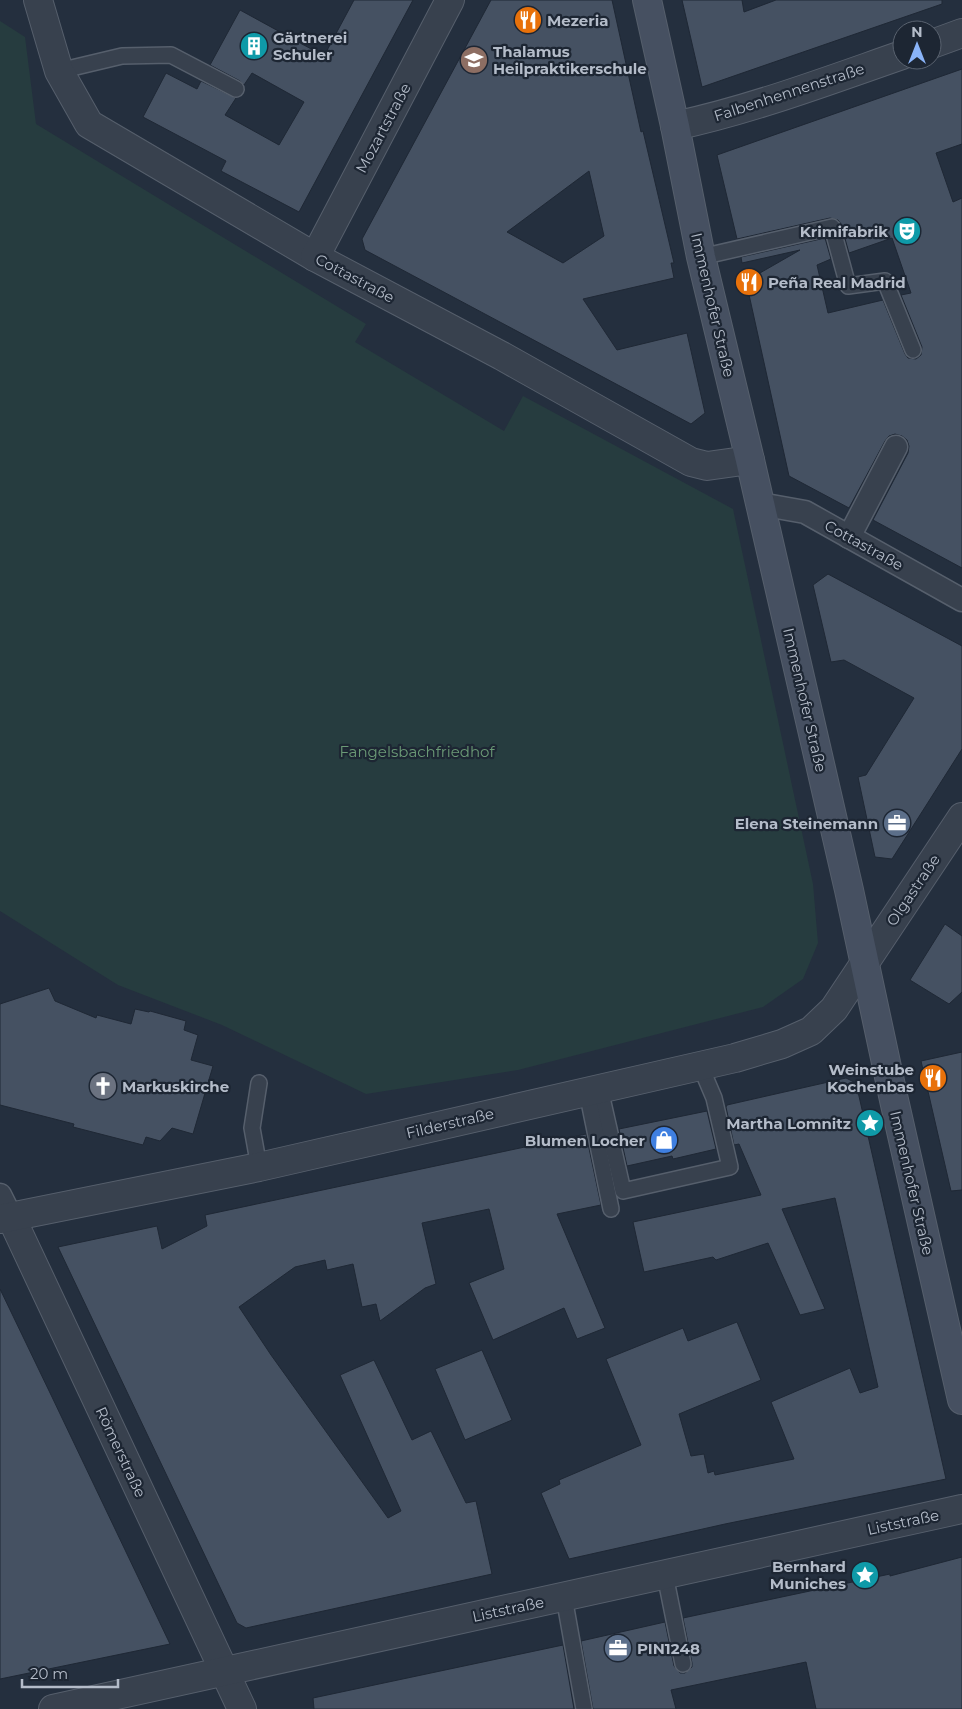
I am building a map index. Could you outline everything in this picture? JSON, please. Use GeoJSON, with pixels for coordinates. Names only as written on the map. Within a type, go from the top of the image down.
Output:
{"type":"FeatureCollection","features":[{"type":"Feature","properties":{"kind":"main road","name":"Immenhofer Straße"},"geometry":{"type":"LineString","coordinates":[[647,0],[701,257],[750,460],[865,962],[918,1209],[962,1400]]}},
{"type":"Feature","properties":{"kind":"street","name":"Cottastraße"},"geometry":{"type":"LineString","coordinates":[[38,0],[59,71],[89,124],[315,256],[502,356],[691,462],[706,466],[750,460]]}},
{"type":"Feature","properties":{"kind":"street","name":"Mozartstraße"},"geometry":{"type":"LineString","coordinates":[[315,256],[450,0]]}},
{"type":"Feature","properties":{"kind":"street"},"geometry":{"type":"LineString","coordinates":[[942,41],[962,34]]}},
{"type":"Feature","properties":{"kind":"street","name":"Falbenhennenstraße"},"geometry":{"type":"LineString","coordinates":[[675,126],[780,98],[892,59]]}},
{"type":"Feature","properties":{"kind":"street"},"geometry":{"type":"LineString","coordinates":[[849,537],[896,447]]}},
{"type":"Feature","properties":{"kind":"street","name":"Cottastraße"},"geometry":{"type":"LineString","coordinates":[[760,504],[805,512],[962,600]]}},
{"type":"Feature","properties":{"kind":"street","name":"Olgastraße"},"geometry":{"type":"LineString","coordinates":[[865,962],[962,817]]}},
{"type":"Feature","properties":{"kind":"street","name":"Filderstraße"},"geometry":{"type":"LineString","coordinates":[[4,1210],[259,1166],[735,1058],[782,1044],[811,1031],[834,1009],[865,962]]}},
{"type":"Feature","properties":{"kind":"street","name":"Römerstraße"},"geometry":{"type":"LineString","coordinates":[[4,1210],[242,1709]]}},
{"type":"Feature","properties":{"kind":"street","name":"Liststraße"},"geometry":{"type":"LineString","coordinates":[[53,1709],[962,1509]]}},
{"type":"Feature","properties":{"kind":"lane"},"geometry":{"type":"LineString","coordinates":[[59,71],[122,56],[171,55],[236,89]]}},
{"type":"Feature","properties":{"kind":"lane"},"geometry":{"type":"LineString","coordinates":[[701,257],[832,227],[848,286],[885,280],[913,350]]}},
{"type":"Feature","properties":{"kind":"lane"},"geometry":{"type":"LineString","coordinates":[[593,1090],[623,1190],[730,1167],[714,1098],[700,1065]]}},
{"type":"Feature","properties":{"kind":"lane"},"geometry":{"type":"LineString","coordinates":[[259,1083],[252,1128],[259,1166]]}},
{"type":"Feature","properties":{"kind":"lane"},"geometry":{"type":"LineString","coordinates":[[593,1090],[611,1209]]}},
{"type":"Feature","properties":{"kind":"lane"},"geometry":{"type":"LineString","coordinates":[[664,1575],[683,1664]]}},
{"type":"Feature","properties":{"kind":"lane"},"geometry":{"type":"LineString","coordinates":[[564,1597],[584,1709]]}},
{"type":"Feature","properties":{"kind":"green space","name":"Fangelsbachfriedhof"},"geometry":{"type":"Polygon","coordinates":[[[0,21],[25,37],[36,124],[366,324],[355,342],[504,431],[523,396],[733,509],[813,884],[818,943],[803,979],[763,1007],[518,1070],[366,1094],[222,1025],[118,985],[0,911],[0,21]]]}},
{"type":"Feature","properties":{"kind":"building"},"geometry":{"type":"Polygon","coordinates":[[[354,0],[413,0],[299,212],[221,171],[226,161],[143,117],[166,73],[197,89],[201,81],[236,98],[225,115],[279,145],[304,102],[252,73],[244,85],[210,65],[240,10],[324,56],[354,0]]]}},
{"type":"Feature","properties":{"kind":"building"},"geometry":{"type":"Polygon","coordinates":[[[491,0],[612,0],[641,132],[643,131],[674,263],[671,263],[674,278],[583,299],[617,350],[687,333],[705,413],[691,424],[365,250],[362,239],[491,0]],[[589,171],[507,232],[563,263],[604,236],[589,171]]]}},
{"type":"Feature","properties":{"kind":"building"},"geometry":{"type":"Polygon","coordinates":[[[682,0],[742,0],[744,12],[776,0],[942,0],[942,4],[702,87],[682,0]]]}},
{"type":"Feature","properties":{"kind":"building"},"geometry":{"type":"Polygon","coordinates":[[[962,69],[962,144],[936,153],[953,202],[962,198],[962,568],[873,520],[908,453],[909,446],[907,440],[902,436],[895,434],[889,436],[885,441],[849,508],[789,476],[746,281],[800,250],[742,263],[741,257],[825,238],[831,259],[817,265],[828,313],[883,300],[905,354],[908,358],[916,359],[921,355],[922,347],[901,295],[911,293],[892,238],[849,253],[841,224],[838,220],[830,218],[737,239],[717,155],[962,69]]]}},
{"type":"Feature","properties":{"kind":"building"},"geometry":{"type":"Polygon","coordinates":[[[828,574],[962,646],[962,749],[892,859],[875,857],[858,777],[866,775],[914,698],[844,660],[831,662],[813,585],[828,574]]]}},
{"type":"Feature","properties":{"kind":"building"},"geometry":{"type":"Polygon","coordinates":[[[945,924],[962,936],[962,992],[949,1004],[910,980],[945,924]]]}},
{"type":"Feature","properties":{"kind":"building","name":"Markuskirche"},"geometry":{"type":"Polygon","coordinates":[[[49,988],[55,1001],[96,1018],[97,1015],[131,1024],[135,1009],[186,1021],[184,1030],[198,1035],[191,1060],[213,1066],[193,1134],[172,1128],[160,1141],[146,1137],[143,1145],[73,1127],[74,1124],[0,1105],[0,1004],[49,988]]]}},
{"type":"Feature","properties":{"kind":"building"},"geometry":{"type":"Polygon","coordinates":[[[962,1052],[962,1190],[951,1191],[921,1061],[962,1052]]]}},
{"type":"Feature","properties":{"kind":"building"},"geometry":{"type":"Polygon","coordinates":[[[846,1078],[856,1083],[946,1479],[725,1524],[569,1559],[541,1493],[560,1484],[559,1480],[641,1445],[606,1359],[683,1328],[688,1341],[737,1322],[761,1380],[679,1414],[691,1456],[704,1454],[708,1473],[714,1471],[715,1475],[794,1459],[771,1402],[850,1368],[860,1393],[878,1387],[835,1198],[782,1209],[825,1309],[800,1315],[768,1243],[716,1260],[713,1257],[644,1272],[633,1222],[761,1195],[739,1144],[734,1145],[727,1105],[846,1078]]]}},
{"type":"Feature","properties":{"kind":"building","name":"Blumen Locher"},"geometry":{"type":"Polygon","coordinates":[[[707,1111],[716,1149],[673,1159],[672,1156],[627,1166],[619,1129],[707,1111]]]}},
{"type":"Feature","properties":{"kind":"building"},"geometry":{"type":"Polygon","coordinates":[[[586,1134],[601,1205],[557,1214],[605,1328],[577,1339],[564,1308],[493,1340],[469,1283],[504,1269],[489,1209],[422,1223],[436,1284],[425,1288],[380,1321],[376,1304],[362,1307],[353,1264],[327,1270],[325,1260],[295,1267],[239,1307],[271,1355],[388,1518],[401,1511],[340,1375],[374,1360],[412,1440],[431,1431],[466,1503],[476,1501],[492,1574],[246,1628],[237,1623],[58,1247],[157,1226],[162,1249],[207,1226],[205,1215],[586,1134]]]}},
{"type":"Feature","properties":{"kind":"building"},"geometry":{"type":"Polygon","coordinates":[[[0,1289],[52,1397],[170,1644],[0,1679],[0,1289]]]}},
{"type":"Feature","properties":{"kind":"building"},"geometry":{"type":"Polygon","coordinates":[[[482,1350],[512,1420],[465,1440],[435,1369],[482,1350]]]}},
{"type":"Feature","properties":{"kind":"building"},"geometry":{"type":"Polygon","coordinates":[[[962,1557],[962,1709],[816,1709],[806,1662],[671,1690],[676,1709],[593,1709],[581,1641],[665,1622],[674,1666],[680,1673],[685,1673],[692,1667],[692,1663],[683,1618],[890,1574],[890,1576],[962,1557]]]}},
{"type":"Feature","properties":{"kind":"building"},"geometry":{"type":"Polygon","coordinates":[[[563,1645],[574,1709],[314,1709],[313,1698],[563,1645]]]}},
{"type":"Feature","properties":{"kind":"place","name":"Mezeria"},"geometry":{"type":"Point","coordinates":[528,20]}},
{"type":"Feature","properties":{"kind":"place","name":"Gärtnerei Schuler"},"geometry":{"type":"Point","coordinates":[254,46]}},
{"type":"Feature","properties":{"kind":"place","name":"Thalamus Heilpraktikerschule"},"geometry":{"type":"Point","coordinates":[474,60]}},
{"type":"Feature","properties":{"kind":"place","name":"Krimifabrik"},"geometry":{"type":"Point","coordinates":[907,231]}},
{"type":"Feature","properties":{"kind":"place","name":"Peña Real Madrid"},"geometry":{"type":"Point","coordinates":[749,282]}},
{"type":"Feature","properties":{"kind":"place","name":"Elena Steinemann"},"geometry":{"type":"Point","coordinates":[897,823]}},
{"type":"Feature","properties":{"kind":"place","name":"Weinstube Kochenbas"},"geometry":{"type":"Point","coordinates":[933,1078]}},
{"type":"Feature","properties":{"kind":"place","name":"Markuskirche"},"geometry":{"type":"Point","coordinates":[103,1086]}},
{"type":"Feature","properties":{"kind":"place","name":"Martha Lomnitz"},"geometry":{"type":"Point","coordinates":[870,1123]}},
{"type":"Feature","properties":{"kind":"place","name":"Blumen Locher"},"geometry":{"type":"Point","coordinates":[664,1140]}},
{"type":"Feature","properties":{"kind":"place","name":"Bernhard Muniches"},"geometry":{"type":"Point","coordinates":[865,1575]}},
{"type":"Feature","properties":{"kind":"place","name":"PIN1248"},"geometry":{"type":"Point","coordinates":[618,1648]}}]}
